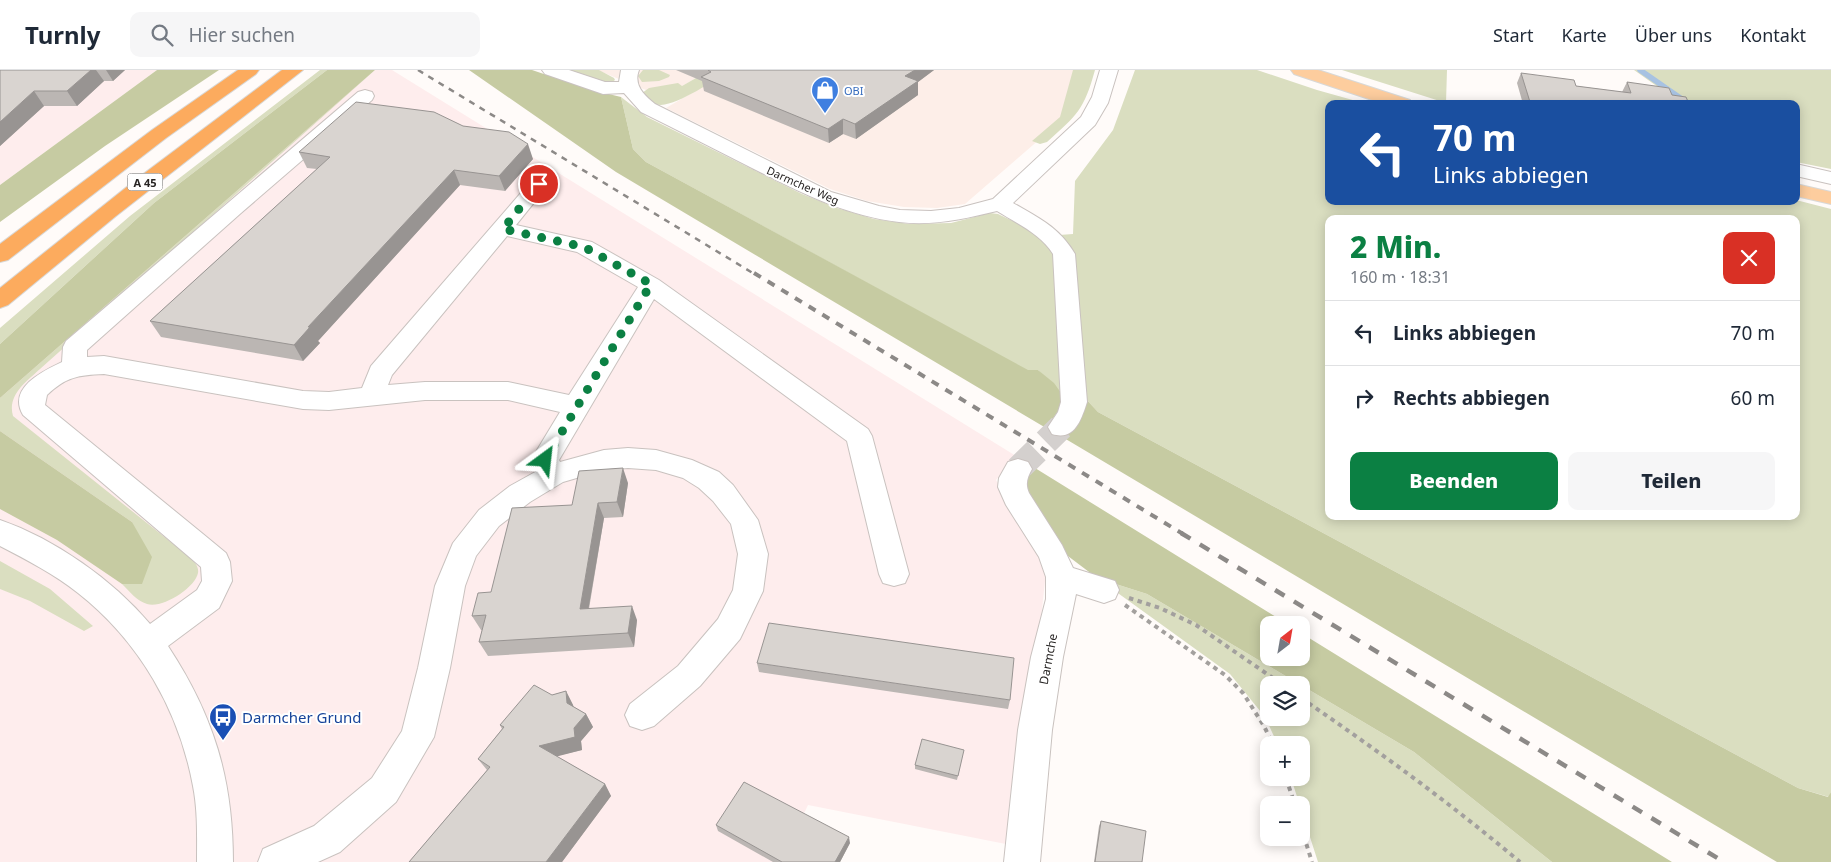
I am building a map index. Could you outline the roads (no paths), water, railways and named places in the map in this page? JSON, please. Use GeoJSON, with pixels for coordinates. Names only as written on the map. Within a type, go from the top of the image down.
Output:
{"type":"FeatureCollection","features":[{"type":"Feature","properties":{"kind":"highway","name":"A 45"},"geometry":{"type":"LineString","coordinates":[[0,300],[74,238],[194,143],[294,70]]}},
{"type":"Feature","properties":{"kind":"highway","name":"A 45"},"geometry":{"type":"LineString","coordinates":[[0,255],[159,134],[247,72]]}},
{"type":"Feature","properties":{"kind":"main road"},"geometry":{"type":"LineString","coordinates":[[1300,70],[1391,100]]}},
{"type":"Feature","properties":{"kind":"main road"},"geometry":{"type":"LineString","coordinates":[[1800,191],[1831,198]]}},
{"type":"Feature","properties":{"kind":"street"},"geometry":{"type":"LineString","coordinates":[[551,70],[603,88],[630,78]]}},
{"type":"Feature","properties":{"kind":"street","name":"Darmcher Weg"},"geometry":{"type":"LineString","coordinates":[[630,78],[638,99],[648,108],[666,119],[802,186],[850,206],[900,216],[931,217],[959,214],[1000,204],[1088,121],[1097,108],[1105,88],[1109,70]]}},
{"type":"Feature","properties":{"kind":"street"},"geometry":{"type":"LineString","coordinates":[[74,366],[75,347],[233,208],[365,96]]}},
{"type":"Feature","properties":{"kind":"street"},"geometry":{"type":"LineString","coordinates":[[1800,171],[1831,178]]}},
{"type":"Feature","properties":{"kind":"street"},"geometry":{"type":"LineString","coordinates":[[372,396],[380,372],[503,229],[539,184]]}},
{"type":"Feature","properties":{"kind":"street"},"geometry":{"type":"LineString","coordinates":[[1000,204],[1040,228],[1057,242],[1064,254],[1074,402],[1070,415],[1061,427]]}},
{"type":"Feature","properties":{"kind":"street"},"geometry":{"type":"LineString","coordinates":[[503,229],[584,247],[651,284],[859,436],[894,574]]}},
{"type":"Feature","properties":{"kind":"street"},"geometry":{"type":"LineString","coordinates":[[553,475],[545,460],[651,284]]}},
{"type":"Feature","properties":{"kind":"street"},"geometry":{"type":"LineString","coordinates":[[148,643],[208,599],[217,581],[215,562],[176,526],[118,481],[32,408],[34,392],[48,379],[74,366],[104,365],[303,400],[329,401],[425,391],[508,391],[576,406]]}},
{"type":"Feature","properties":{"kind":"street"},"geometry":{"type":"LineString","coordinates":[[276,862],[327,839],[384,790],[417,737],[434,668],[450,586],[463,551],[489,518],[520,494],[553,475],[578,466],[628,458],[674,464],[709,480],[723,493],[744,520],[752,554],[748,592],[729,629],[689,676],[642,715]]}},
{"type":"Feature","properties":{"kind":"street","name":"Darmche"},"geometry":{"type":"LineString","coordinates":[[1018,469],[1013,478],[1012,487],[1016,497],[1052,552],[1061,577],[1061,599],[1047,657],[1034,730],[1022,862]]}},
{"type":"Feature","properties":{"kind":"street"},"geometry":{"type":"LineString","coordinates":[[0,532],[69,570],[101,594],[148,643],[174,686],[196,728],[201,743],[214,801],[215,862]]}},
{"type":"Feature","properties":{"kind":"street"},"geometry":{"type":"LineString","coordinates":[[1061,577],[1104,590]]}},
{"type":"Feature","properties":{"kind":"waterway"},"geometry":{"type":"LineString","coordinates":[[1640,70],[1683,100]]}},
{"type":"Feature","properties":{"kind":"tunnel"},"geometry":{"type":"LineString","coordinates":[[1018,469],[1061,427]]}},
{"type":"Feature","properties":{"kind":"railway"},"geometry":{"type":"LineString","coordinates":[[418,70],[756,275]]}},
{"type":"Feature","properties":{"kind":"railway"},"geometry":{"type":"LineString","coordinates":[[754,273],[1183,534]]}},
{"type":"Feature","properties":{"kind":"railway"},"geometry":{"type":"LineString","coordinates":[[1181,533],[1724,862]]}},
{"type":"Feature","properties":{"kind":"place","name":"OBI"},"geometry":{"type":"Point","coordinates":[825,114]}},
{"type":"Feature","properties":{"kind":"place","name":"Darmcher Grund"},"geometry":{"type":"Point","coordinates":[223,741]}}]}
